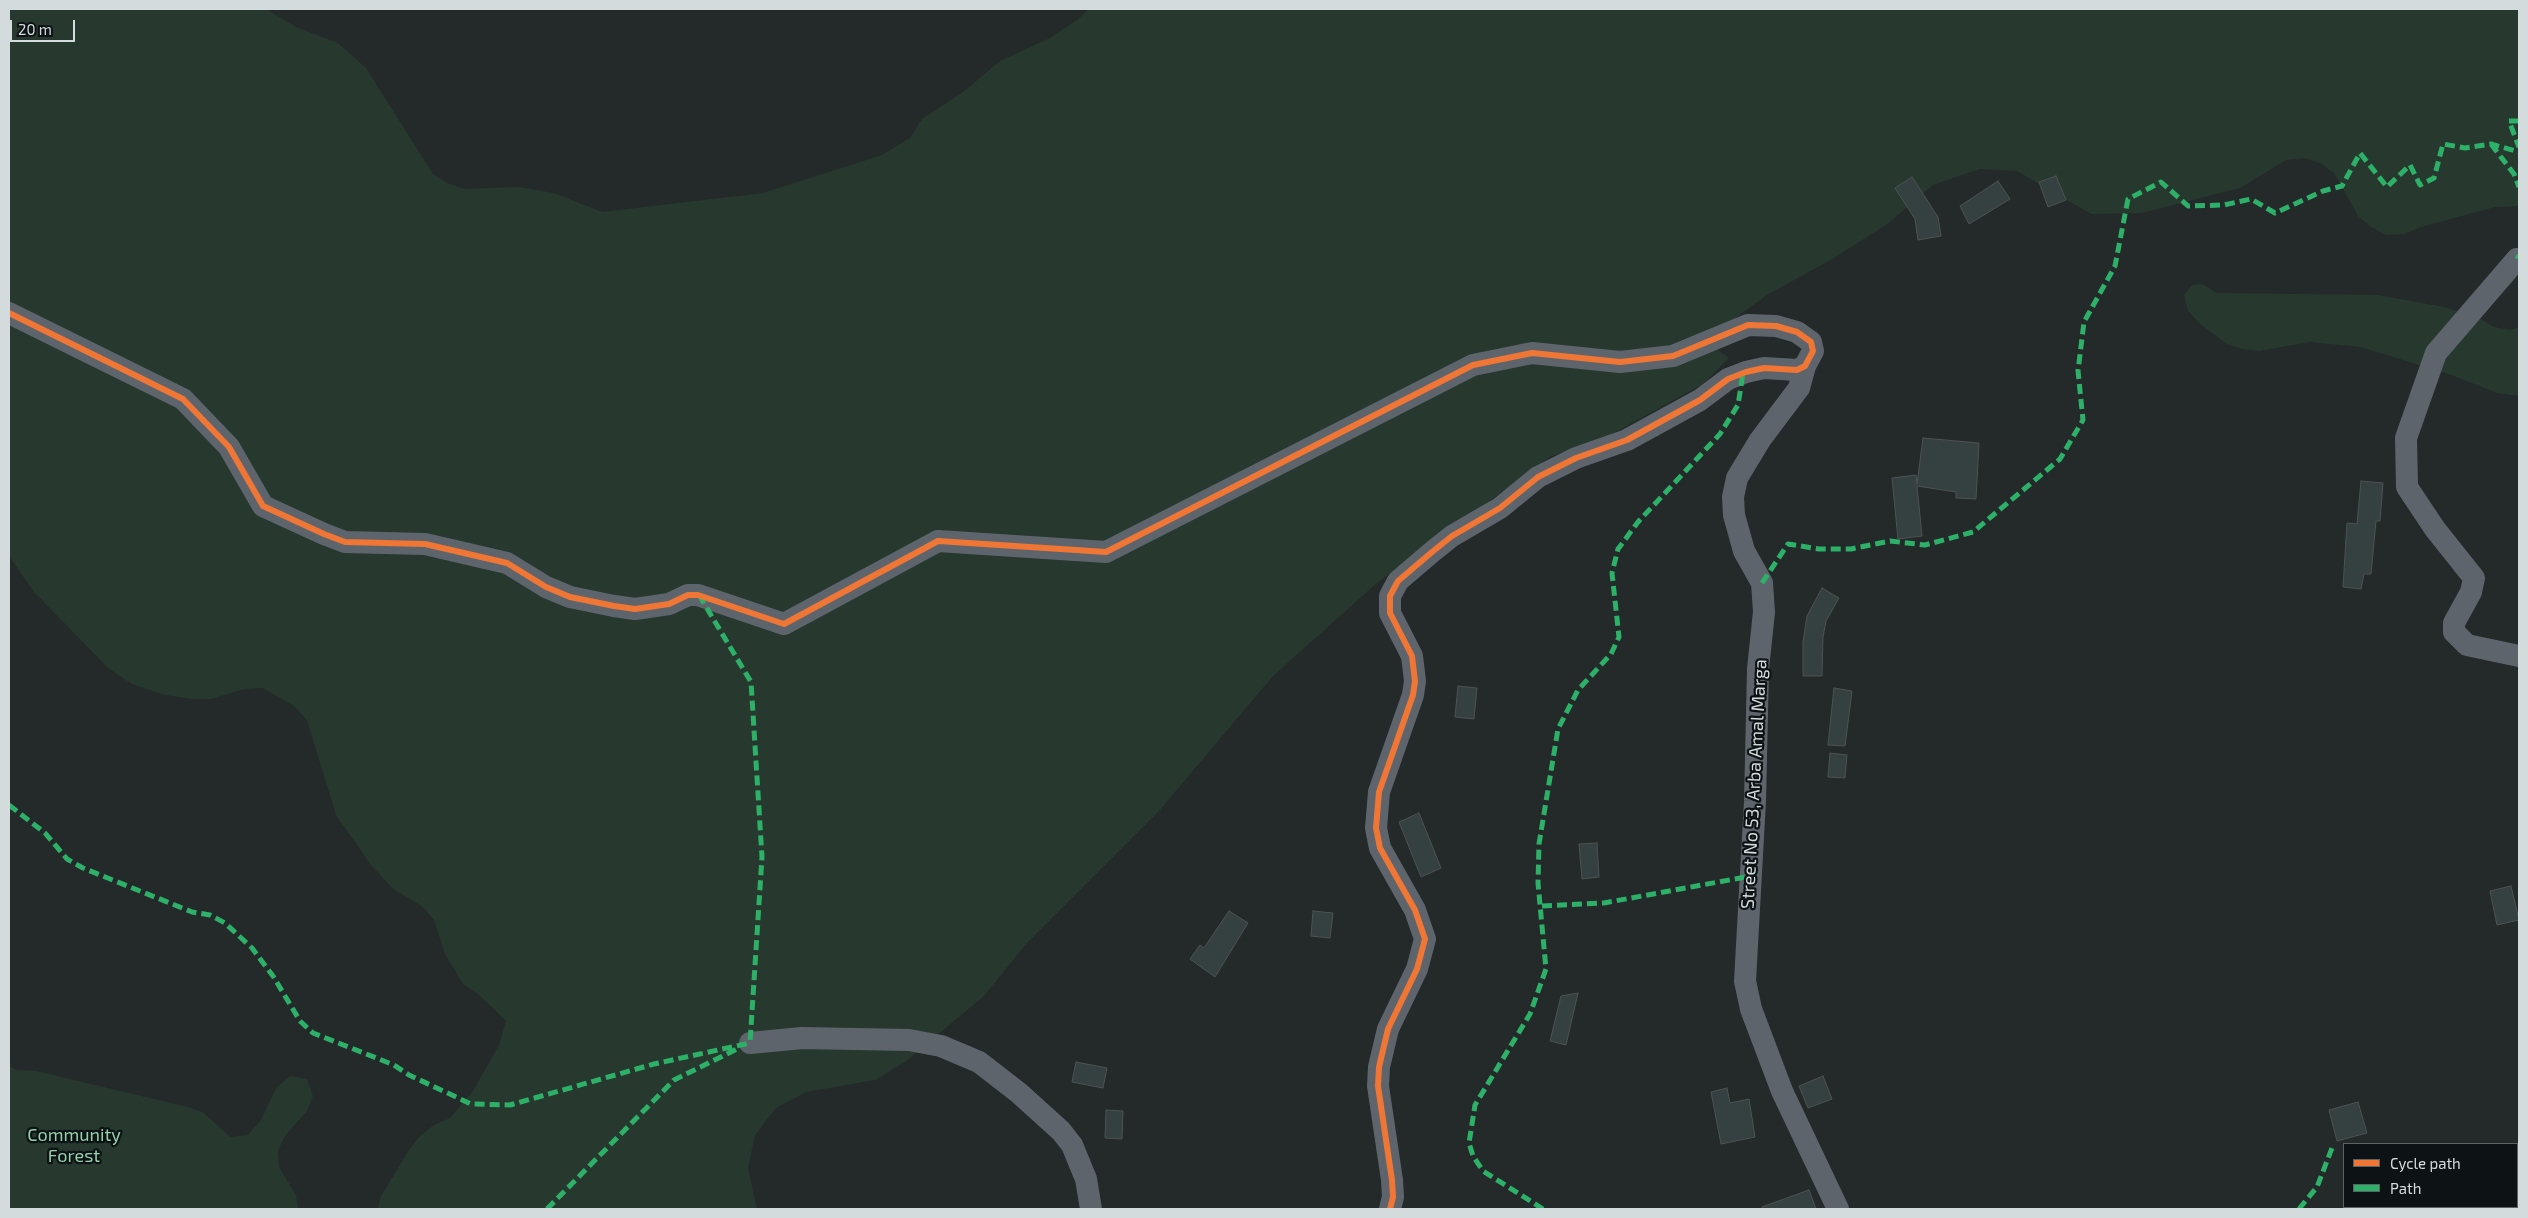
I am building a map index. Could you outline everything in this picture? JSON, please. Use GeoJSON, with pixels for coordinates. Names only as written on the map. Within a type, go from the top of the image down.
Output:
{"type":"FeatureCollection","features":[{"type":"Feature","properties":{"kind":"street"},"geometry":{"type":"LineString","coordinates":[[2517,259],[2436,353],[2406,438],[2407,486],[2435,529],[2474,578],[2471,592],[2454,623],[2454,632],[2467,644],[2519,656]]}},
{"type":"Feature","properties":{"kind":"street","name":"Street No 53, Arba Amal Marga"},"geometry":{"type":"LineString","coordinates":[[9,313],[183,399],[229,447],[263,506],[324,534],[345,542],[425,544],[507,563],[546,587],[570,597],[614,606],[635,609],[669,604],[688,595],[698,595],[784,624],[938,541],[1106,552],[1473,365],[1532,353],[1620,362],[1673,356],[1748,325],[1760,325],[1797,332],[1811,342],[1812,351],[1805,366],[1799,388],[1760,440],[1737,478],[1733,496],[1734,515],[1744,551],[1762,583],[1764,612],[1758,669],[1755,801],[1745,981],[1751,1009],[1782,1091],[1838,1209]]}},
{"type":"Feature","properties":{"kind":"street"},"geometry":{"type":"LineString","coordinates":[[1390,1209],[1393,1198],[1392,1180],[1378,1086],[1379,1067],[1388,1029],[1417,970],[1425,939],[1415,910],[1380,848],[1376,828],[1378,792],[1413,695],[1415,681],[1412,656],[1390,613],[1390,596],[1398,581],[1452,536],[1500,508],[1545,473],[1576,458],[1627,440],[1743,373],[1764,368],[1797,370],[1805,366]]}},
{"type":"Feature","properties":{"kind":"street"},"geometry":{"type":"LineString","coordinates":[[750,1043],[802,1038],[909,1040],[942,1046],[979,1062],[1019,1093],[1061,1131],[1072,1145],[1086,1179],[1091,1209]]}},
{"type":"Feature","properties":{"kind":"green space"},"geometry":{"type":"Polygon","coordinates":[[[9,9],[266,9],[296,27],[338,43],[366,68],[433,174],[447,183],[464,189],[518,187],[554,193],[602,212],[763,193],[882,155],[910,138],[922,119],[963,92],[1000,61],[1048,39],[1077,20],[1089,9],[2519,9],[2519,206],[2495,207],[2421,227],[2405,234],[2386,235],[2371,227],[2358,216],[2334,173],[2320,163],[2304,158],[2286,160],[2240,188],[2142,213],[2091,214],[2017,171],[1980,169],[1933,185],[1886,225],[1834,258],[1767,295],[1705,340],[1729,358],[1703,384],[1590,446],[1551,456],[1378,582],[1273,676],[1159,811],[1026,944],[984,996],[905,1062],[875,1080],[806,1092],[776,1108],[755,1135],[748,1168],[757,1209],[378,1209],[381,1196],[409,1150],[420,1136],[434,1125],[450,1118],[473,1091],[499,1045],[506,1021],[478,994],[463,984],[445,954],[434,920],[423,907],[392,888],[371,865],[336,815],[307,720],[294,706],[263,688],[244,689],[212,699],[193,699],[165,695],[132,684],[108,668],[34,592],[9,556],[9,9]]]}},
{"type":"Feature","properties":{"kind":"green space"},"geometry":{"type":"Polygon","coordinates":[[[2202,284],[2217,293],[2378,295],[2444,307],[2479,318],[2494,327],[2510,330],[2519,327],[2519,396],[2497,393],[2449,374],[2360,347],[2310,342],[2259,351],[2227,344],[2200,324],[2188,311],[2184,295],[2192,285],[2202,284]]]}},
{"type":"Feature","properties":{"kind":"green space","name":"Community Forest"},"geometry":{"type":"Polygon","coordinates":[[[9,1066],[17,1070],[36,1071],[188,1107],[204,1113],[230,1137],[248,1135],[261,1120],[276,1088],[290,1076],[307,1079],[313,1096],[307,1111],[285,1136],[278,1151],[279,1167],[296,1195],[298,1209],[9,1209],[9,1066]]]}},
{"type":"Feature","properties":{"kind":"building"},"geometry":{"type":"Polygon","coordinates":[[[2056,176],[2066,200],[2048,207],[2039,182],[2056,176]]]}},
{"type":"Feature","properties":{"kind":"building"},"geometry":{"type":"Polygon","coordinates":[[[1912,177],[1938,217],[1941,236],[1918,240],[1915,219],[1895,188],[1912,177]]]}},
{"type":"Feature","properties":{"kind":"building"},"geometry":{"type":"Polygon","coordinates":[[[1998,181],[2010,199],[1969,224],[1960,206],[1998,181]]]}},
{"type":"Feature","properties":{"kind":"building"},"geometry":{"type":"Polygon","coordinates":[[[1923,438],[1979,443],[1976,499],[1956,498],[1956,492],[1917,486],[1922,536],[1898,539],[1892,478],[1916,475],[1917,484],[1923,438]]]}},
{"type":"Feature","properties":{"kind":"building"},"geometry":{"type":"Polygon","coordinates":[[[2361,481],[2383,483],[2380,521],[2376,521],[2371,574],[2364,574],[2361,589],[2343,587],[2347,523],[2357,524],[2361,481]]]}},
{"type":"Feature","properties":{"kind":"building"},"geometry":{"type":"Polygon","coordinates":[[[1822,588],[1839,598],[1826,621],[1823,637],[1822,676],[1803,676],[1803,642],[1807,616],[1822,588]]]}},
{"type":"Feature","properties":{"kind":"building"},"geometry":{"type":"Polygon","coordinates":[[[1458,686],[1477,688],[1474,719],[1455,717],[1458,686]]]}},
{"type":"Feature","properties":{"kind":"building"},"geometry":{"type":"Polygon","coordinates":[[[1834,688],[1852,691],[1845,746],[1828,745],[1834,688]]]}},
{"type":"Feature","properties":{"kind":"building"},"geometry":{"type":"Polygon","coordinates":[[[1830,753],[1847,755],[1845,778],[1828,777],[1830,753]]]}},
{"type":"Feature","properties":{"kind":"building"},"geometry":{"type":"Polygon","coordinates":[[[1419,813],[1441,868],[1421,877],[1399,822],[1419,813]]]}},
{"type":"Feature","properties":{"kind":"building"},"geometry":{"type":"Polygon","coordinates":[[[1597,843],[1599,877],[1582,879],[1579,844],[1597,843]]]}},
{"type":"Feature","properties":{"kind":"building"},"geometry":{"type":"Polygon","coordinates":[[[2511,886],[2519,920],[2497,925],[2490,891],[2511,886]]]}},
{"type":"Feature","properties":{"kind":"building"},"geometry":{"type":"Polygon","coordinates":[[[1229,911],[1248,923],[1215,977],[1190,959],[1200,945],[1204,948],[1229,911]]]}},
{"type":"Feature","properties":{"kind":"building"},"geometry":{"type":"Polygon","coordinates":[[[1313,911],[1333,913],[1330,938],[1311,936],[1313,911]]]}},
{"type":"Feature","properties":{"kind":"building"},"geometry":{"type":"Polygon","coordinates":[[[1578,993],[1566,1045],[1550,1041],[1561,996],[1578,993]]]}},
{"type":"Feature","properties":{"kind":"building"},"geometry":{"type":"Polygon","coordinates":[[[1076,1062],[1107,1068],[1103,1088],[1072,1082],[1076,1062]]]}},
{"type":"Feature","properties":{"kind":"building"},"geometry":{"type":"Polygon","coordinates":[[[1823,1076],[1832,1099],[1808,1108],[1799,1086],[1823,1076]]]}},
{"type":"Feature","properties":{"kind":"building"},"geometry":{"type":"Polygon","coordinates":[[[1727,1088],[1730,1103],[1749,1099],[1755,1137],[1721,1144],[1711,1092],[1727,1088]]]}},
{"type":"Feature","properties":{"kind":"building"},"geometry":{"type":"Polygon","coordinates":[[[2358,1102],[2367,1133],[2337,1141],[2329,1110],[2358,1102]]]}},
{"type":"Feature","properties":{"kind":"building"},"geometry":{"type":"Polygon","coordinates":[[[1106,1110],[1123,1111],[1122,1139],[1105,1138],[1106,1110]]]}},
{"type":"Feature","properties":{"kind":"building"},"geometry":{"type":"Polygon","coordinates":[[[1809,1190],[1816,1209],[1762,1209],[1762,1207],[1809,1190]]]}},
{"type":"Feature","properties":{"kind":"marked path"},"geometry":{"type":"LineString","coordinates":[[2519,121],[2509,121],[2519,147]]}},
{"type":"Feature","properties":{"kind":"marked path"},"geometry":{"type":"LineString","coordinates":[[1762,583],[1788,544],[1819,549],[1851,549],[1890,541],[1925,545],[1973,532],[2060,459],[2083,420],[2078,371],[2084,322],[2115,266],[2128,199],[2161,182],[2188,206],[2224,205],[2251,199],[2275,213],[2323,191],[2342,186],[2360,153],[2387,187],[2410,165],[2420,185],[2434,178],[2443,144],[2465,148],[2491,144],[2519,152]]}},
{"type":"Feature","properties":{"kind":"marked path"},"geometry":{"type":"LineString","coordinates":[[2491,144],[2514,174],[2519,187]]}},
{"type":"Feature","properties":{"kind":"marked path"},"geometry":{"type":"LineString","coordinates":[[2517,259],[2519,255]]}},
{"type":"Feature","properties":{"kind":"marked path"},"geometry":{"type":"LineString","coordinates":[[1543,1209],[1483,1171],[1473,1156],[1469,1143],[1475,1105],[1530,1014],[1546,969],[1538,883],[1539,844],[1558,729],[1578,690],[1611,654],[1619,637],[1612,573],[1618,549],[1638,522],[1720,434],[1738,405],[1743,373]]}},
{"type":"Feature","properties":{"kind":"marked path"},"geometry":{"type":"LineString","coordinates":[[699,595],[751,682],[762,857],[750,1043]]}},
{"type":"Feature","properties":{"kind":"marked path"},"geometry":{"type":"LineString","coordinates":[[9,805],[45,833],[67,859],[83,868],[192,912],[210,915],[225,923],[252,948],[273,976],[300,1021],[313,1033],[394,1065],[409,1075],[471,1104],[510,1105],[654,1064],[750,1043]]}},
{"type":"Feature","properties":{"kind":"marked path"},"geometry":{"type":"LineString","coordinates":[[1542,906],[1604,903],[1751,876]]}},
{"type":"Feature","properties":{"kind":"marked path"},"geometry":{"type":"LineString","coordinates":[[547,1209],[674,1080],[737,1049]]}},
{"type":"Feature","properties":{"kind":"marked path"},"geometry":{"type":"LineString","coordinates":[[2299,1209],[2317,1187],[2332,1148]]}},
{"type":"Feature","properties":{"kind":"cycle path"},"geometry":{"type":"LineString","coordinates":[[9,313],[183,399],[229,447],[263,506],[324,534],[345,542],[425,544],[507,563],[546,587],[570,597],[614,606],[635,609],[669,604],[688,595],[698,595],[784,624],[938,541],[1106,552],[1473,365],[1532,353],[1620,362],[1673,356],[1748,325],[1776,326],[1797,332],[1811,342],[1813,351],[1805,366],[1797,370],[1764,368],[1728,379],[1700,400],[1627,440],[1576,458],[1538,477],[1500,508],[1452,536],[1432,552],[1398,581],[1390,596],[1390,613],[1412,656],[1415,681],[1413,695],[1379,792],[1376,828],[1380,848],[1415,910],[1425,939],[1417,969],[1388,1029],[1379,1067],[1378,1086],[1392,1180],[1393,1197],[1390,1209]]}}]}
